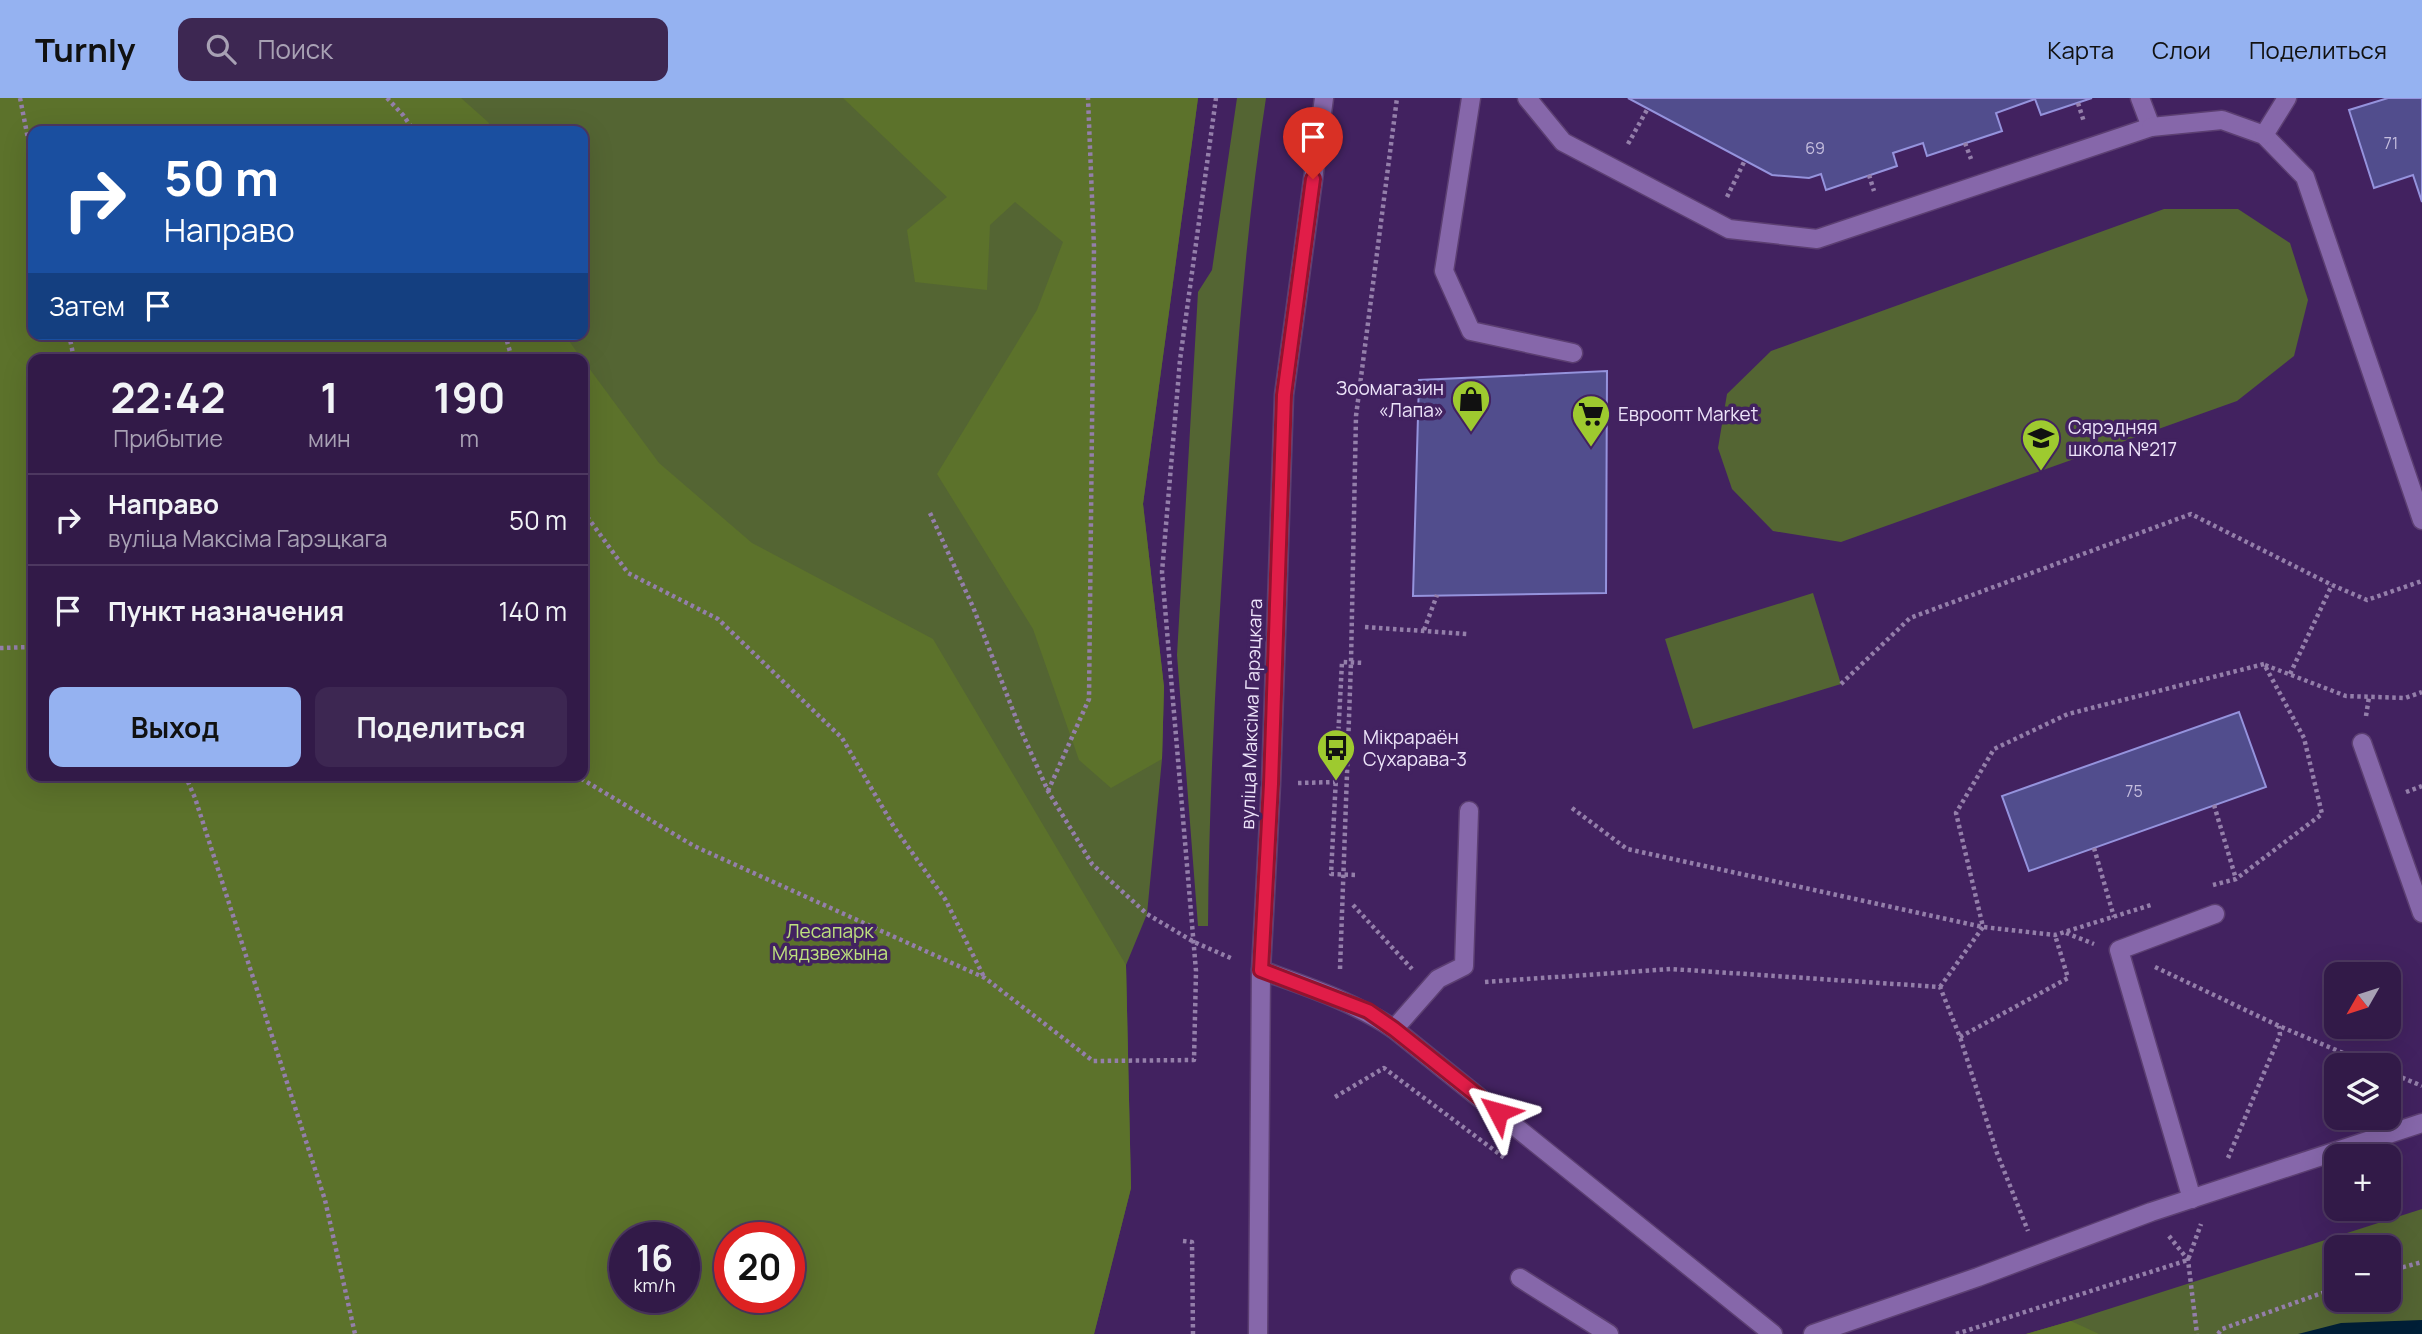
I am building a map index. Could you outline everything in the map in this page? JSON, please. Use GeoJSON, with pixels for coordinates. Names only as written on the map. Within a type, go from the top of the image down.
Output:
{"type":"FeatureCollection","features":[{"type":"Feature","properties":{"kind":"main road","name":"вуліца Максіма Гарэцкага"},"geometry":{"type":"LineString","coordinates":[[1258,1334],[1261,970],[1271,784],[1284,395],[1324,98]]}},
{"type":"Feature","properties":{"kind":"main road"},"geometry":{"type":"LineString","coordinates":[[1471,98],[1444,271],[1471,331],[1573,353]]}},
{"type":"Feature","properties":{"kind":"main road"},"geometry":{"type":"LineString","coordinates":[[1527,98],[1563,142],[1729,229],[1817,239],[2151,127],[2222,120],[2264,135],[2305,177],[2422,520]]}},
{"type":"Feature","properties":{"kind":"main road"},"geometry":{"type":"LineString","coordinates":[[2140,98],[2151,127]]}},
{"type":"Feature","properties":{"kind":"main road"},"geometry":{"type":"LineString","coordinates":[[2264,135],[2287,98]]}},
{"type":"Feature","properties":{"kind":"main road"},"geometry":{"type":"LineString","coordinates":[[2362,743],[2422,913]]}},
{"type":"Feature","properties":{"kind":"main road"},"geometry":{"type":"LineString","coordinates":[[1394,1029],[1438,979],[1464,966],[1469,811]]}},
{"type":"Feature","properties":{"kind":"main road"},"geometry":{"type":"LineString","coordinates":[[2192,1199],[2119,950],[2215,914]]}},
{"type":"Feature","properties":{"kind":"main road"},"geometry":{"type":"LineString","coordinates":[[1261,970],[1368,1011],[1394,1029],[1773,1334]]}},
{"type":"Feature","properties":{"kind":"main road"},"geometry":{"type":"LineString","coordinates":[[1813,1334],[1979,1277],[2151,1212],[2422,1123]]}},
{"type":"Feature","properties":{"kind":"main road"},"geometry":{"type":"LineString","coordinates":[[1520,1278],[1609,1334]]}},
{"type":"Feature","properties":{"kind":"path"},"geometry":{"type":"LineString","coordinates":[[20,98],[28,139]]}},
{"type":"Feature","properties":{"kind":"path"},"geometry":{"type":"LineString","coordinates":[[387,98],[411,126]]}},
{"type":"Feature","properties":{"kind":"path"},"geometry":{"type":"LineString","coordinates":[[1048,791],[1089,699],[1094,247],[1087,98]]}},
{"type":"Feature","properties":{"kind":"path"},"geometry":{"type":"LineString","coordinates":[[585,781],[694,846],[985,978],[1093,1061],[1194,1060],[1196,971],[1162,572],[1180,360],[1216,98]]}},
{"type":"Feature","properties":{"kind":"path"},"geometry":{"type":"LineString","coordinates":[[1340,999],[1356,416],[1396,98]]}},
{"type":"Feature","properties":{"kind":"path"},"geometry":{"type":"LineString","coordinates":[[1615,168],[1647,108]]}},
{"type":"Feature","properties":{"kind":"path"},"geometry":{"type":"LineString","coordinates":[[1716,222],[1745,160]]}},
{"type":"Feature","properties":{"kind":"path"},"geometry":{"type":"LineString","coordinates":[[930,513],[973,607],[1019,726],[1048,791],[1091,864],[1147,914],[1194,942],[1261,970]]}},
{"type":"Feature","properties":{"kind":"path"},"geometry":{"type":"LineString","coordinates":[[1841,684],[1910,618],[2191,514],[2367,600],[2422,582]]}},
{"type":"Feature","properties":{"kind":"path"},"geometry":{"type":"LineString","coordinates":[[588,518],[628,573],[718,619],[842,738],[894,827],[945,900],[985,978]]}},
{"type":"Feature","properties":{"kind":"path"},"geometry":{"type":"LineString","coordinates":[[2290,674],[2332,585]]}},
{"type":"Feature","properties":{"kind":"path"},"geometry":{"type":"LineString","coordinates":[[1424,630],[1437,595]]}},
{"type":"Feature","properties":{"kind":"path"},"geometry":{"type":"LineString","coordinates":[[1365,627],[1467,634]]}},
{"type":"Feature","properties":{"kind":"path"},"geometry":{"type":"LineString","coordinates":[[0,648],[28,647]]}},
{"type":"Feature","properties":{"kind":"path"},"geometry":{"type":"LineString","coordinates":[[1355,875],[1331,874],[1342,662],[1364,663]]}},
{"type":"Feature","properties":{"kind":"path"},"geometry":{"type":"LineString","coordinates":[[2207,887],[2236,879],[2322,814],[2304,738],[2264,664]]}},
{"type":"Feature","properties":{"kind":"path"},"geometry":{"type":"LineString","coordinates":[[1940,987],[1983,927],[1956,813],[1994,748],[2068,714],[2264,664],[2346,696],[2405,698],[2422,692]]}},
{"type":"Feature","properties":{"kind":"path"},"geometry":{"type":"LineString","coordinates":[[188,781],[325,1200],[355,1334]]}},
{"type":"Feature","properties":{"kind":"path"},"geometry":{"type":"LineString","coordinates":[[1271,784],[1336,782]]}},
{"type":"Feature","properties":{"kind":"path"},"geometry":{"type":"LineString","coordinates":[[2214,805],[2236,879]]}},
{"type":"Feature","properties":{"kind":"path"},"geometry":{"type":"LineString","coordinates":[[1572,808],[1627,849],[1983,927],[2055,935],[2154,904]]}},
{"type":"Feature","properties":{"kind":"path"},"geometry":{"type":"LineString","coordinates":[[2094,848],[2114,917]]}},
{"type":"Feature","properties":{"kind":"path"},"geometry":{"type":"LineString","coordinates":[[1353,905],[1414,970],[1438,979],[1469,984],[1671,969],[1940,987]]}},
{"type":"Feature","properties":{"kind":"path"},"geometry":{"type":"LineString","coordinates":[[2064,932],[2148,964],[2343,1053]]}},
{"type":"Feature","properties":{"kind":"path"},"geometry":{"type":"LineString","coordinates":[[1960,1037],[2068,978],[2055,935]]}},
{"type":"Feature","properties":{"kind":"path"},"geometry":{"type":"LineString","coordinates":[[1940,987],[1960,1037],[1997,1153],[2030,1236]]}},
{"type":"Feature","properties":{"kind":"path"},"geometry":{"type":"LineString","coordinates":[[2197,1334],[2188,1260],[2280,1035],[2280,1026]]}},
{"type":"Feature","properties":{"kind":"path"},"geometry":{"type":"LineString","coordinates":[[1335,1097],[1384,1068],[1507,1160]]}},
{"type":"Feature","properties":{"kind":"path"},"geometry":{"type":"LineString","coordinates":[[2401,1077],[2422,1086]]}},
{"type":"Feature","properties":{"kind":"path"},"geometry":{"type":"LineString","coordinates":[[2151,1212],[2188,1260]]}},
{"type":"Feature","properties":{"kind":"path"},"geometry":{"type":"LineString","coordinates":[[1183,1241],[1192,1242],[1193,1334]]}},
{"type":"Feature","properties":{"kind":"path"},"geometry":{"type":"LineString","coordinates":[[1956,1334],[2188,1260]]}},
{"type":"Feature","properties":{"kind":"path"},"geometry":{"type":"LineString","coordinates":[[2401,1268],[2422,1262]]}},
{"type":"Feature","properties":{"kind":"path"},"geometry":{"type":"LineString","coordinates":[[2218,1334],[2222,1329],[2324,1292]]}},
{"type":"Feature","properties":{"kind":"green space","name":"Лесапарк Мядзвежына"},"geometry":{"type":"Polygon","coordinates":[[[0,98],[1198,98],[1143,504],[1164,687],[1162,759],[1147,914],[1126,965],[1131,1188],[1094,1334],[0,1334],[0,350],[14,337],[0,223],[0,98]]]}},
{"type":"Feature","properties":{"kind":"green space","name":"Лесапарк Мядзвежына"},"geometry":{"type":"Polygon","coordinates":[[[0,98],[461,98],[491,126],[28,126],[28,340],[568,340],[578,354],[28,354],[28,781],[588,781],[588,367],[659,463],[752,543],[933,639],[1126,965],[1131,1188],[1094,1334],[0,1334],[0,98]]]}},
{"type":"Feature","properties":{"kind":"green space"},"geometry":{"type":"Polygon","coordinates":[[[843,98],[1198,98],[1143,504],[1164,687],[1162,759],[1111,788],[1079,760],[1033,629],[937,474],[1037,310],[1063,242],[1015,202],[990,225],[987,290],[915,282],[907,230],[947,197],[843,98]]]}},
{"type":"Feature","properties":{"kind":"green space"},"geometry":{"type":"Polygon","coordinates":[[[1237,98],[1266,98],[1246,253],[1233,410],[1214,720],[1208,926],[1198,926],[1177,655],[1198,292],[1212,270],[1237,98]]]}},
{"type":"Feature","properties":{"kind":"green space"},"geometry":{"type":"Polygon","coordinates":[[[2164,209],[2238,209],[2290,243],[2308,300],[2294,356],[2237,401],[1841,542],[1773,531],[1732,489],[1718,448],[1727,394],[1771,351],[2164,209]]]}},
{"type":"Feature","properties":{"kind":"green space"},"geometry":{"type":"Polygon","coordinates":[[[1813,593],[1841,684],[1693,729],[1665,639],[1813,593]]]}},
{"type":"Feature","properties":{"kind":"green space"},"geometry":{"type":"Polygon","coordinates":[[[2422,1209],[2422,1334],[2026,1334],[2324,1240],[2324,1312],[2401,1312],[2401,1235],[2341,1235],[2384,1221],[2401,1221],[2401,1216],[2422,1209]]]}},
{"type":"Feature","properties":{"kind":"green space"},"geometry":{"type":"Polygon","coordinates":[[[2071,1321],[2099,1334],[2026,1334],[2071,1321]]]}},
{"type":"Feature","properties":{"kind":"water"},"geometry":{"type":"Polygon","coordinates":[[[2422,1320],[2422,1334],[2298,1334],[2341,1323],[2422,1320]]]}},
{"type":"Feature","properties":{"kind":"building"},"geometry":{"type":"Polygon","coordinates":[[[1628,98],[2092,98],[2041,115],[2035,99],[1996,113],[2002,131],[1927,156],[1923,143],[1893,153],[1897,166],[1826,190],[1821,174],[1809,178],[1772,175],[1628,98]]]}},
{"type":"Feature","properties":{"kind":"building"},"geometry":{"type":"Polygon","coordinates":[[[2388,98],[2422,98],[2422,202],[2413,175],[2374,188],[2349,110],[2388,98]]]}},
{"type":"Feature","properties":{"kind":"building"},"geometry":{"type":"Polygon","coordinates":[[[1607,371],[1606,593],[1413,596],[1419,380],[1607,371]]]}},
{"type":"Feature","properties":{"kind":"building"},"geometry":{"type":"Polygon","coordinates":[[[2239,712],[2266,787],[2029,871],[2002,796],[2239,712]]]}},
{"type":"Feature","properties":{"kind":"place","name":"Зоомагазин «Лапа»"},"geometry":{"type":"Point","coordinates":[1471,433]}},
{"type":"Feature","properties":{"kind":"place","name":"Евроопт Market"},"geometry":{"type":"Point","coordinates":[1591,448]}},
{"type":"Feature","properties":{"kind":"place","name":"Сярэдняя школа №217"},"geometry":{"type":"Point","coordinates":[2041,472]}},
{"type":"Feature","properties":{"kind":"place","name":"Мікрараён Сухарава-3"},"geometry":{"type":"Point","coordinates":[1336,782]}},
{"type":"Feature","properties":{"kind":"route"},"geometry":{"type":"LineString","coordinates":[[1313,179],[1284,395],[1271,784],[1261,970],[1368,1011],[1498,1112]]}}]}
